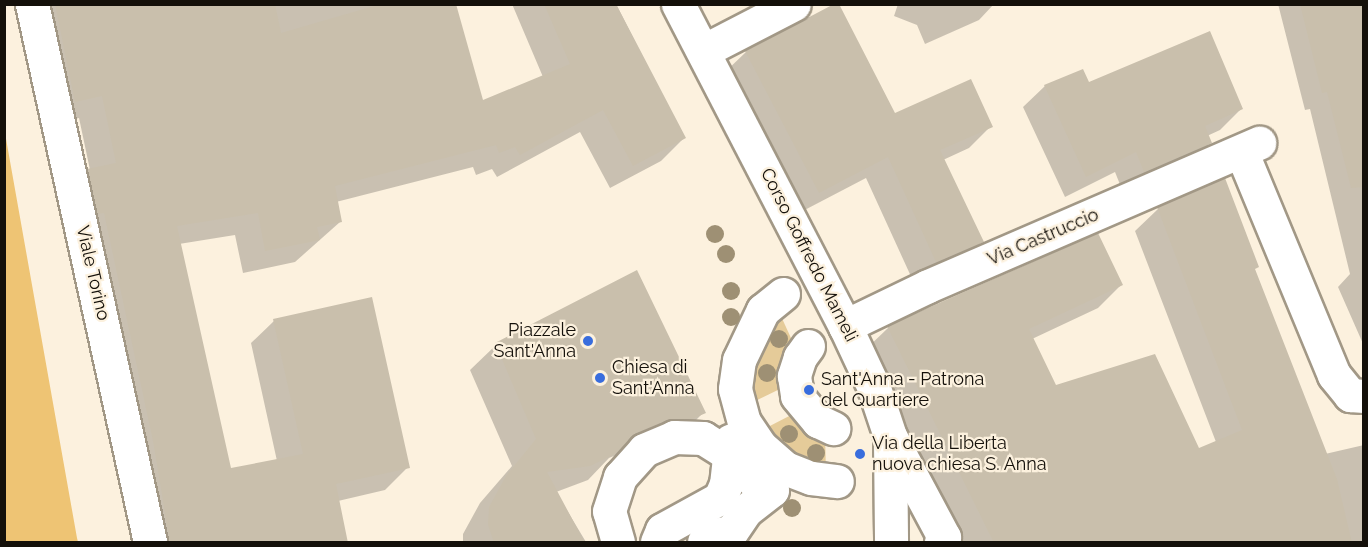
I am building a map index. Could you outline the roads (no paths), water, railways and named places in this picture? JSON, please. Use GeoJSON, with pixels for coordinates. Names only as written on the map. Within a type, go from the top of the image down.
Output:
{"type":"FeatureCollection","features":[{"type":"Feature","properties":{"kind":"street","name":"Viale Torino"},"geometry":{"type":"LineString","coordinates":[[32,4],[150,543]]}},
{"type":"Feature","properties":{"kind":"street","name":"Corso Goffredo Mameli"},"geometry":{"type":"LineString","coordinates":[[678,4],[845,326],[874,387],[890,436],[944,541]]}},
{"type":"Feature","properties":{"kind":"street"},"geometry":{"type":"LineString","coordinates":[[703,51],[794,4]]}},
{"type":"Feature","properties":{"kind":"street","name":"Via Castruccio"},"geometry":{"type":"LineString","coordinates":[[845,326],[928,286],[1251,148],[1334,375],[1350,395],[1364,396]]}},
{"type":"Feature","properties":{"kind":"street"},"geometry":{"type":"LineString","coordinates":[[783,294],[763,310],[739,360],[735,389],[744,422],[760,446],[785,468],[837,481]]}},
{"type":"Feature","properties":{"kind":"street"},"geometry":{"type":"LineString","coordinates":[[808,346],[800,357],[794,376],[796,396],[818,421],[833,428]]}},
{"type":"Feature","properties":{"kind":"street"},"geometry":{"type":"LineString","coordinates":[[657,543],[662,530],[720,498],[731,437],[744,422]]}},
{"type":"Feature","properties":{"kind":"street"},"geometry":{"type":"LineString","coordinates":[[890,436],[891,543]]}},
{"type":"Feature","properties":{"kind":"street"},"geometry":{"type":"LineString","coordinates":[[618,543],[609,512],[620,477],[644,450],[675,437],[703,438],[729,454],[754,481],[771,490],[746,510],[731,532],[708,536],[704,543]]}},
{"type":"Feature","properties":{"kind":"place","name":"Piazzale Sant'Anna"},"geometry":{"type":"Point","coordinates":[588,341]}},
{"type":"Feature","properties":{"kind":"place","name":"Chiesa di Sant'Anna"},"geometry":{"type":"Point","coordinates":[600,378]}},
{"type":"Feature","properties":{"kind":"place","name":"Sant'Anna - Patrona del Quartiere"},"geometry":{"type":"Point","coordinates":[809,390]}},
{"type":"Feature","properties":{"kind":"place","name":"Via della Liberta nuova chiesa S. Anna"},"geometry":{"type":"Point","coordinates":[860,454]}}]}
